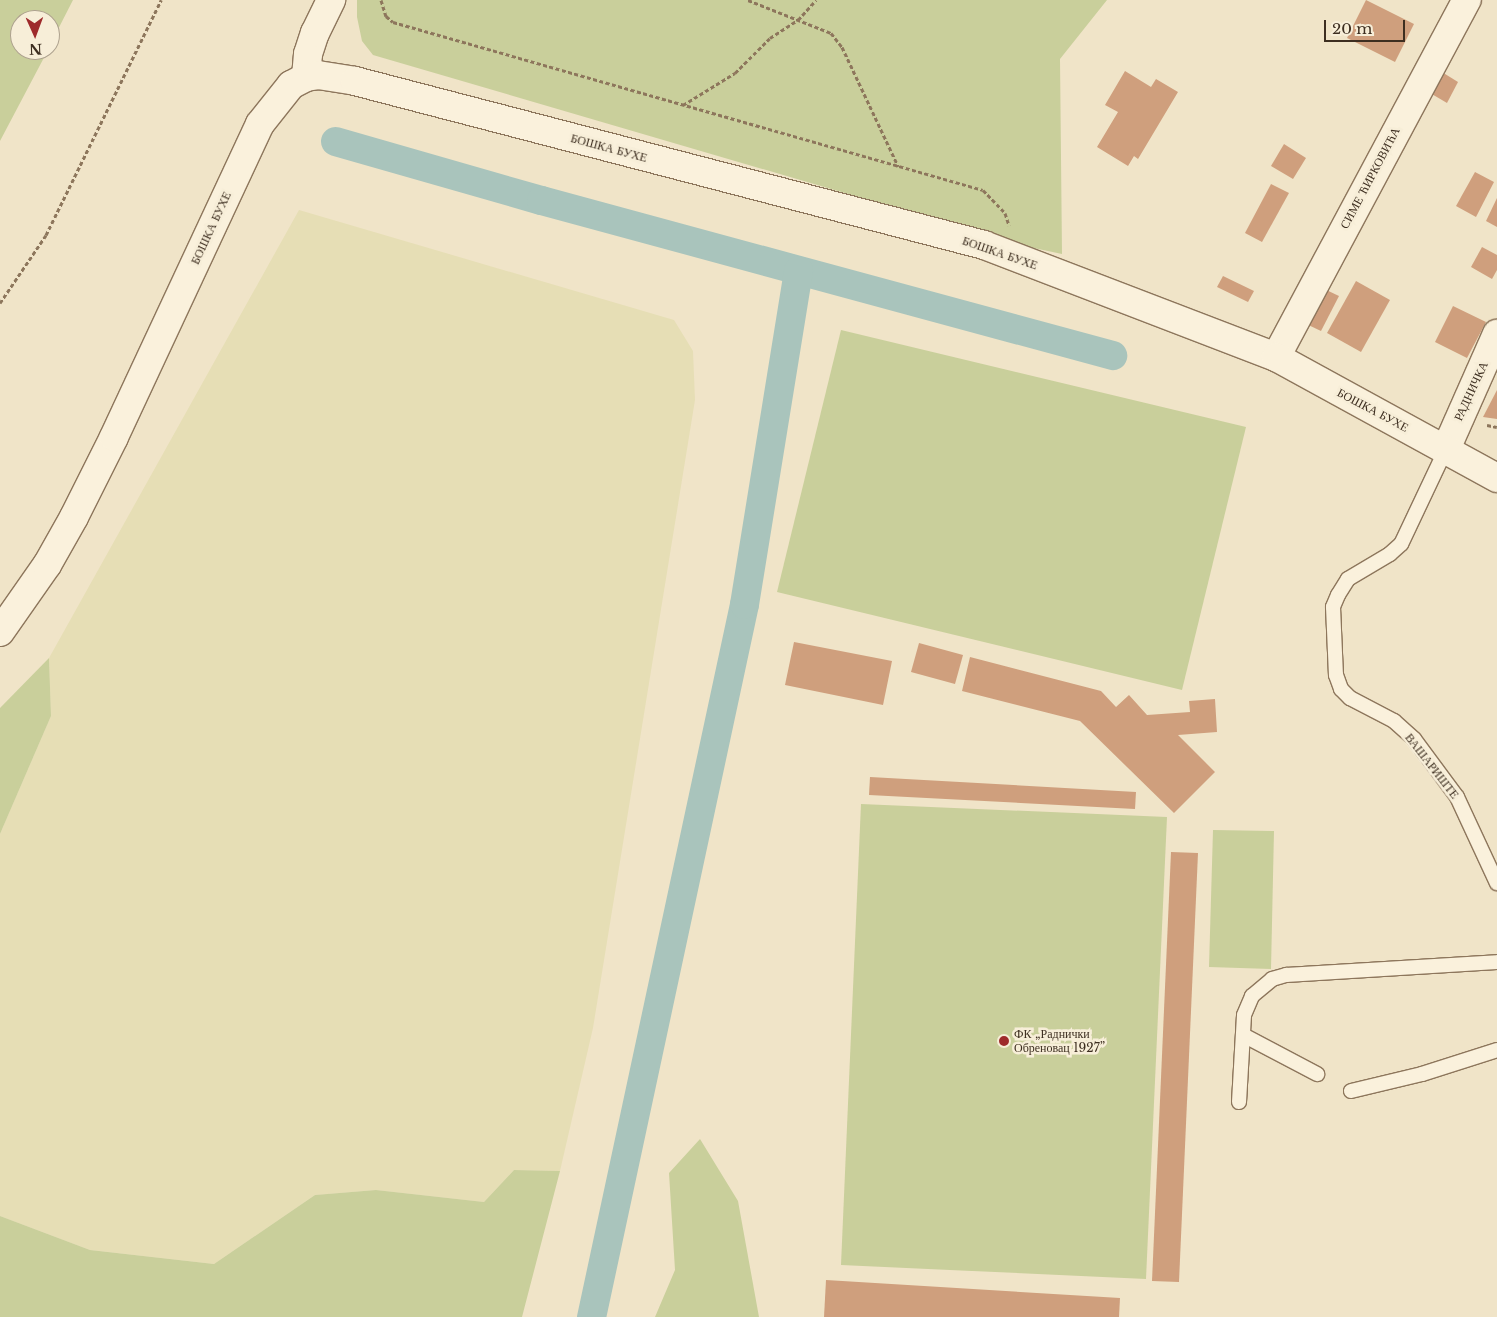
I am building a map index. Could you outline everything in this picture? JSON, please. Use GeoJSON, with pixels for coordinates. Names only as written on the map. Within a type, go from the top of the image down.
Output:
{"type":"FeatureCollection","features":[{"type":"Feature","properties":{"kind":"main road"},"geometry":{"type":"LineString","coordinates":[[306,77],[308,54],[312,40],[331,0]]}},
{"type":"Feature","properties":{"kind":"main road","name":"СИМЕ ЋИРКОВИЋА"},"geometry":{"type":"LineString","coordinates":[[1276,357],[1467,0]]}},
{"type":"Feature","properties":{"kind":"main road","name":"БОШКА БУХЕ"},"geometry":{"type":"LineString","coordinates":[[0,632],[46,565],[74,517],[114,437],[260,124],[291,85],[306,77],[318,75],[354,81],[984,246],[1276,357],[1497,478]]}},
{"type":"Feature","properties":{"kind":"main road","name":"РАДНИЧКА"},"geometry":{"type":"LineString","coordinates":[[1446,449],[1497,334]]}},
{"type":"Feature","properties":{"kind":"lane","name":"ВАШАРИШТЕ"},"geometry":{"type":"LineString","coordinates":[[1446,449],[1401,544],[1390,554],[1348,579],[1338,595],[1333,607],[1336,675],[1341,689],[1350,698],[1394,721],[1414,739],[1457,797],[1497,883]]}},
{"type":"Feature","properties":{"kind":"lane"},"geometry":{"type":"LineString","coordinates":[[1239,1102],[1244,1015],[1252,996],[1272,979],[1286,975],[1497,962]]}},
{"type":"Feature","properties":{"kind":"lane"},"geometry":{"type":"LineString","coordinates":[[1243,1034],[1317,1074]]}},
{"type":"Feature","properties":{"kind":"lane"},"geometry":{"type":"LineString","coordinates":[[1351,1091],[1422,1074],[1497,1050]]}},
{"type":"Feature","properties":{"kind":"path"},"geometry":{"type":"LineString","coordinates":[[0,303],[46,235],[161,0]]}},
{"type":"Feature","properties":{"kind":"path"},"geometry":{"type":"LineString","coordinates":[[381,0],[386,16],[394,22],[983,190],[1005,214],[1011,229],[1009,255]]}},
{"type":"Feature","properties":{"kind":"path"},"geometry":{"type":"LineString","coordinates":[[748,0],[830,33],[842,47],[898,166]]}},
{"type":"Feature","properties":{"kind":"path"},"geometry":{"type":"LineString","coordinates":[[683,105],[735,73],[770,38],[798,20],[816,0]]}},
{"type":"Feature","properties":{"kind":"shaded area"},"geometry":{"type":"Polygon","coordinates":[[[299,210],[674,320],[693,351],[695,400],[593,1028],[560,1171],[514,1170],[484,1202],[376,1190],[315,1195],[214,1264],[90,1250],[0,1216],[0,834],[51,716],[49,658],[299,210]]]}},
{"type":"Feature","properties":{"kind":"green space"},"geometry":{"type":"Polygon","coordinates":[[[0,0],[73,0],[60,25],[60,10],[10,10],[10,60],[43,60],[0,141],[0,0]]]}},
{"type":"Feature","properties":{"kind":"green space"},"geometry":{"type":"Polygon","coordinates":[[[357,0],[1107,0],[1060,59],[1062,254],[1029,247],[373,55],[362,41],[357,17],[357,0]]]}},
{"type":"Feature","properties":{"kind":"green space"},"geometry":{"type":"Polygon","coordinates":[[[841,330],[1246,427],[1182,690],[777,592],[841,330]]]}},
{"type":"Feature","properties":{"kind":"green space"},"geometry":{"type":"Polygon","coordinates":[[[49,658],[51,716],[0,834],[0,708],[49,658]]]}},
{"type":"Feature","properties":{"kind":"green space","name":"ФК „Раднички Обреновац 1927”"},"geometry":{"type":"Polygon","coordinates":[[[861,804],[1167,817],[1146,1279],[841,1265],[861,804]]]}},
{"type":"Feature","properties":{"kind":"green space"},"geometry":{"type":"Polygon","coordinates":[[[1213,830],[1274,831],[1271,969],[1209,967],[1213,830]]]}},
{"type":"Feature","properties":{"kind":"green space"},"geometry":{"type":"Polygon","coordinates":[[[700,1139],[738,1201],[759,1317],[655,1317],[675,1270],[669,1173],[700,1139]]]}},
{"type":"Feature","properties":{"kind":"green space"},"geometry":{"type":"Polygon","coordinates":[[[514,1170],[560,1171],[522,1317],[0,1317],[0,1216],[90,1250],[214,1264],[315,1195],[376,1190],[484,1202],[514,1170]]]}},
{"type":"Feature","properties":{"kind":"building"},"geometry":{"type":"Polygon","coordinates":[[[1366,0],[1414,24],[1395,62],[1347,38],[1366,0]]]}},
{"type":"Feature","properties":{"kind":"building"},"geometry":{"type":"Polygon","coordinates":[[[1437,69],[1458,82],[1447,103],[1425,90],[1437,69]]]}},
{"type":"Feature","properties":{"kind":"building"},"geometry":{"type":"Polygon","coordinates":[[[1125,71],[1151,87],[1156,79],[1178,92],[1138,159],[1134,156],[1128,166],[1097,147],[1118,112],[1105,105],[1125,71]]]}},
{"type":"Feature","properties":{"kind":"building"},"geometry":{"type":"Polygon","coordinates":[[[1284,144],[1306,158],[1293,179],[1271,166],[1284,144]]]}},
{"type":"Feature","properties":{"kind":"building"},"geometry":{"type":"Polygon","coordinates":[[[1475,172],[1494,182],[1476,217],[1456,206],[1475,172]]]}},
{"type":"Feature","properties":{"kind":"building"},"geometry":{"type":"Polygon","coordinates":[[[1271,184],[1289,193],[1262,242],[1245,233],[1271,184]]]}},
{"type":"Feature","properties":{"kind":"building"},"geometry":{"type":"Polygon","coordinates":[[[1497,198],[1497,227],[1486,221],[1497,198]]]}},
{"type":"Feature","properties":{"kind":"building"},"geometry":{"type":"Polygon","coordinates":[[[1482,247],[1497,255],[1497,270],[1492,279],[1471,267],[1482,247]]]}},
{"type":"Feature","properties":{"kind":"building"},"geometry":{"type":"Polygon","coordinates":[[[1223,276],[1254,291],[1248,302],[1217,287],[1223,276]]]}},
{"type":"Feature","properties":{"kind":"building"},"geometry":{"type":"Polygon","coordinates":[[[1356,281],[1390,300],[1361,352],[1327,333],[1356,281]]]}},
{"type":"Feature","properties":{"kind":"building"},"geometry":{"type":"Polygon","coordinates":[[[1320,287],[1339,296],[1321,331],[1302,322],[1320,287]]]}},
{"type":"Feature","properties":{"kind":"building"},"geometry":{"type":"Polygon","coordinates":[[[1453,306],[1486,322],[1467,358],[1435,342],[1453,306]]]}},
{"type":"Feature","properties":{"kind":"building"},"geometry":{"type":"Polygon","coordinates":[[[1497,390],[1497,419],[1483,417],[1497,390]]]}},
{"type":"Feature","properties":{"kind":"building"},"geometry":{"type":"Polygon","coordinates":[[[794,642],[892,661],[883,705],[785,685],[794,642]]]}},
{"type":"Feature","properties":{"kind":"building"},"geometry":{"type":"Polygon","coordinates":[[[919,643],[963,655],[955,684],[911,672],[919,643]]]}},
{"type":"Feature","properties":{"kind":"building"},"geometry":{"type":"Polygon","coordinates":[[[970,657],[1101,691],[1116,707],[1129,695],[1147,715],[1190,712],[1189,701],[1215,699],[1217,732],[1178,735],[1215,772],[1174,813],[1080,721],[962,691],[970,657]]]}},
{"type":"Feature","properties":{"kind":"building"},"geometry":{"type":"Polygon","coordinates":[[[870,777],[1136,792],[1135,809],[869,795],[870,777]]]}},
{"type":"Feature","properties":{"kind":"building"},"geometry":{"type":"Polygon","coordinates":[[[1171,852],[1198,853],[1179,1282],[1152,1281],[1171,852]]]}},
{"type":"Feature","properties":{"kind":"building"},"geometry":{"type":"Polygon","coordinates":[[[826,1280],[1120,1298],[1119,1317],[824,1317],[826,1280]]]}},
{"type":"Feature","properties":{"kind":"waterway"},"geometry":{"type":"LineString","coordinates":[[335,141],[541,200],[1112,355]]}},
{"type":"Feature","properties":{"kind":"waterway"},"geometry":{"type":"LineString","coordinates":[[591,1317],[744,604],[798,270]]}},
{"type":"Feature","properties":{"kind":"place","name":"ФК „Раднички Обреновац 1927”"},"geometry":{"type":"Point","coordinates":[1004,1041]}}]}
